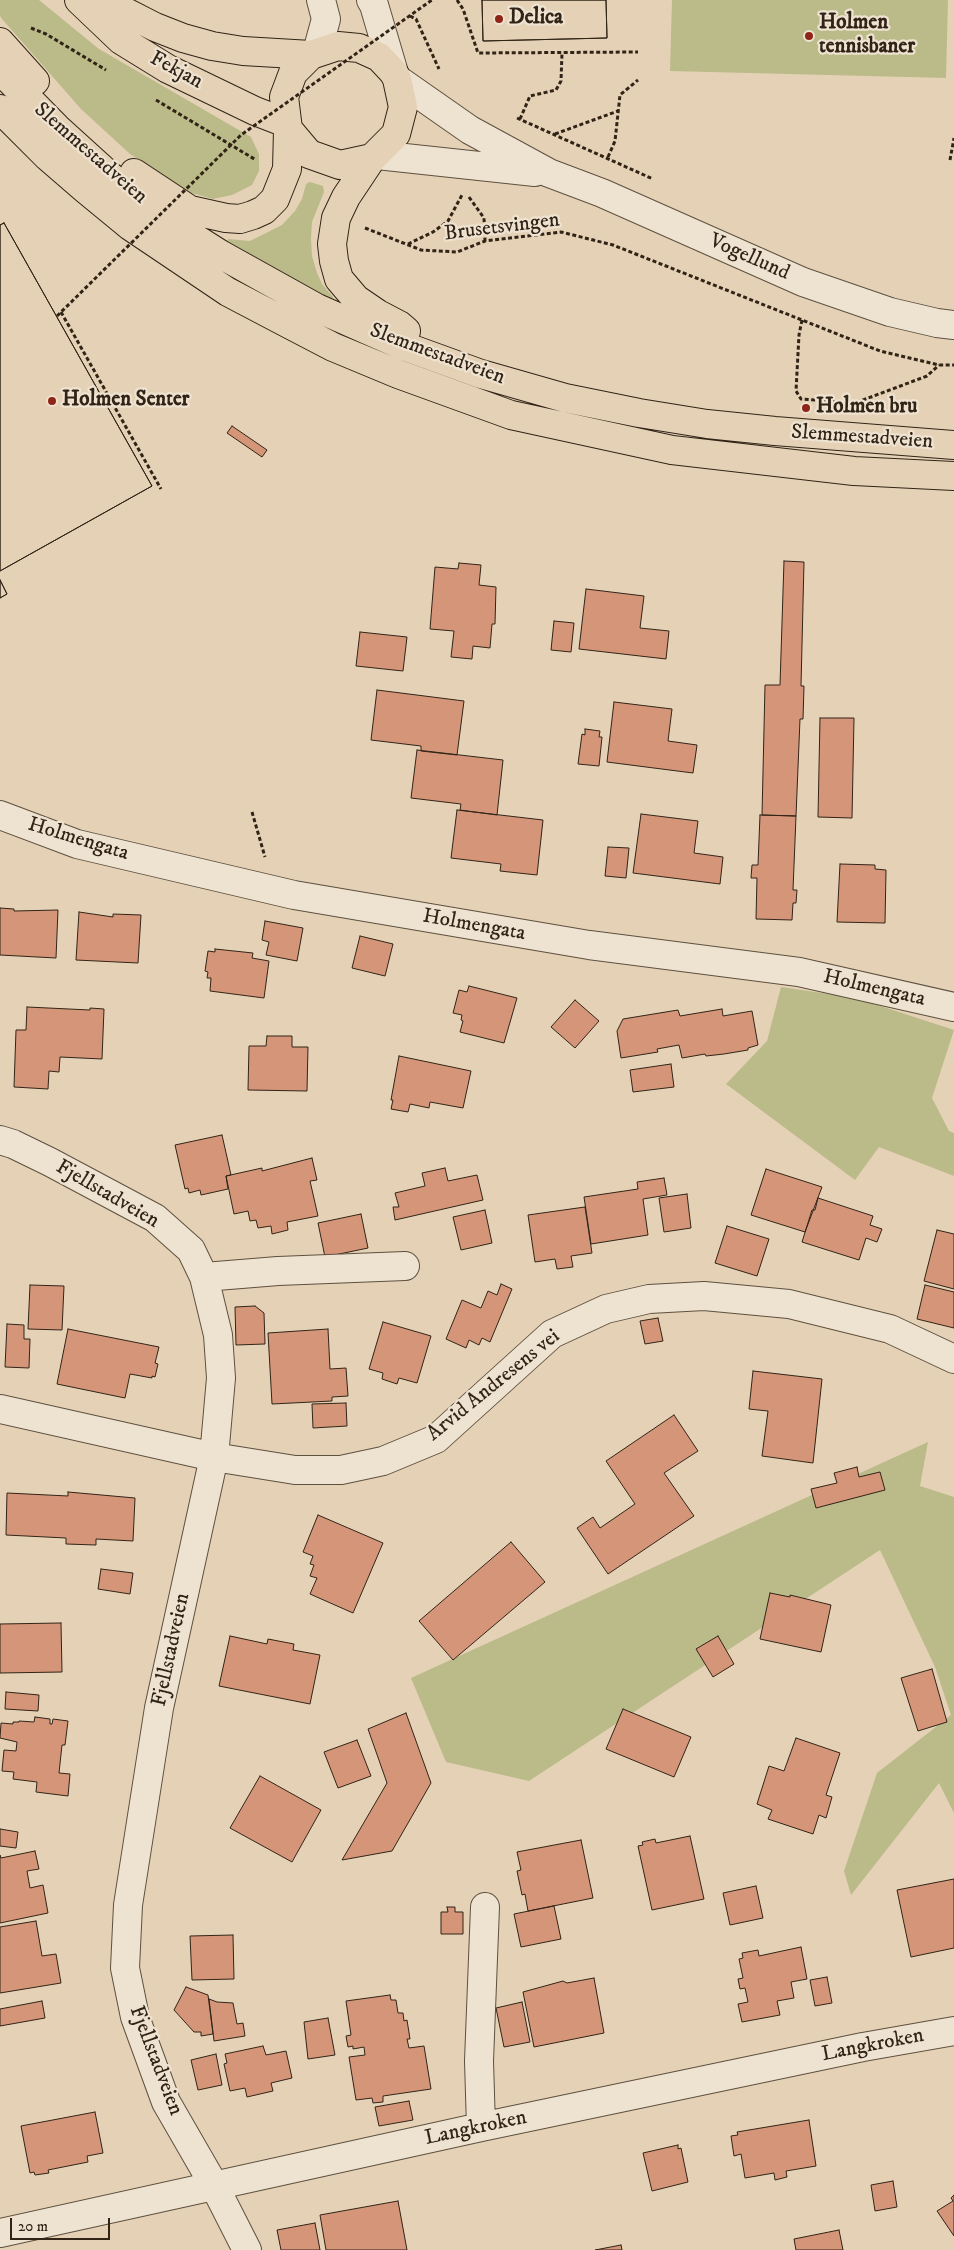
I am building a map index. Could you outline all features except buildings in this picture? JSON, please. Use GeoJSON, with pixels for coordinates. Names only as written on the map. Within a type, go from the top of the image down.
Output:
{"type":"FeatureCollection","features":[{"type":"Feature","properties":{"kind":"main road","name":"Fekjan"},"geometry":{"type":"LineString","coordinates":[[79,0],[121,40],[168,69],[287,126]]}},
{"type":"Feature","properties":{"kind":"main road","name":"Fekjan"},"geometry":{"type":"LineString","coordinates":[[102,0],[155,27],[183,38],[212,46],[243,50],[314,54]]}},
{"type":"Feature","properties":{"kind":"main road"},"geometry":{"type":"LineString","coordinates":[[0,42],[32,78],[99,143],[134,173],[190,210],[240,219],[264,210],[275,199],[287,169],[287,126],[284,97],[293,73],[314,54],[338,46],[359,48],[379,57],[395,76],[403,107],[396,134],[375,156],[346,197],[336,218],[332,244],[334,261],[339,279],[356,299],[378,314],[400,325],[432,357]]}},
{"type":"Feature","properties":{"kind":"main road","name":"Slemmestadveien"},"geometry":{"type":"LineString","coordinates":[[0,70],[57,128],[97,165],[171,223],[220,254],[317,308],[432,357],[481,374],[565,398],[639,413],[707,424],[775,431],[954,445]]}},
{"type":"Feature","properties":{"kind":"main road","name":"Slemmestadveien"},"geometry":{"type":"LineString","coordinates":[[0,109],[48,157],[130,226],[228,292],[333,347],[451,394],[511,415],[672,450],[854,471],[954,476]]}},
{"type":"Feature","properties":{"kind":"main road"},"geometry":{"type":"LineString","coordinates":[[287,126],[309,154],[340,165],[375,156]]}},
{"type":"Feature","properties":{"kind":"main road"},"geometry":{"type":"LineString","coordinates":[[0,128],[48,157]]}},
{"type":"Feature","properties":{"kind":"street"},"geometry":{"type":"LineString","coordinates":[[314,54],[326,19],[321,0]]}},
{"type":"Feature","properties":{"kind":"street"},"geometry":{"type":"LineString","coordinates":[[371,0],[395,76]]}},
{"type":"Feature","properties":{"kind":"street","name":"Vogellund"},"geometry":{"type":"LineString","coordinates":[[395,76],[470,130],[549,173],[602,193],[803,282],[890,312],[954,325]]}},
{"type":"Feature","properties":{"kind":"street","name":"Vogellund"},"geometry":{"type":"LineString","coordinates":[[375,156],[549,173]]}},
{"type":"Feature","properties":{"kind":"street","name":"Holmengata"},"geometry":{"type":"LineString","coordinates":[[0,816],[77,844],[274,890],[589,945],[799,972],[856,983],[954,1007]]}},
{"type":"Feature","properties":{"kind":"street","name":"Fjellstadveien"},"geometry":{"type":"LineString","coordinates":[[0,1140],[50,1162],[155,1218],[191,1250],[204,1277],[218,1335],[221,1378],[214,1456],[160,1708],[128,1906],[125,1968],[135,2017],[166,2102],[215,2187],[247,2250]]}},
{"type":"Feature","properties":{"kind":"street"},"geometry":{"type":"LineString","coordinates":[[204,1277],[405,1266]]}},
{"type":"Feature","properties":{"kind":"street","name":"Arvid Andresens vei"},"geometry":{"type":"LineString","coordinates":[[0,1409],[214,1456],[295,1470],[341,1470],[383,1461],[436,1439],[552,1334],[606,1309],[649,1299],[704,1296],[789,1304],[890,1329],[954,1359]]}},
{"type":"Feature","properties":{"kind":"street"},"geometry":{"type":"LineString","coordinates":[[481,2128],[479,2060],[485,1907]]}},
{"type":"Feature","properties":{"kind":"street","name":"Langkroken"},"geometry":{"type":"LineString","coordinates":[[0,2233],[863,2047],[954,2031]]}},
{"type":"Feature","properties":{"kind":"path"},"geometry":{"type":"LineString","coordinates":[[56,316],[241,135],[432,0]]}},
{"type":"Feature","properties":{"kind":"path"},"geometry":{"type":"LineString","coordinates":[[457,0],[463,8],[478,54],[638,52]]}},
{"type":"Feature","properties":{"kind":"path"},"geometry":{"type":"LineString","coordinates":[[408,15],[416,19],[440,70],[445,76]]}},
{"type":"Feature","properties":{"kind":"path"},"geometry":{"type":"LineString","coordinates":[[29,28],[46,34],[114,75]]}},
{"type":"Feature","properties":{"kind":"path"},"geometry":{"type":"LineString","coordinates":[[520,119],[530,96],[556,90],[561,81],[562,53]]}},
{"type":"Feature","properties":{"kind":"path"},"geometry":{"type":"LineString","coordinates":[[608,158],[615,142],[620,95],[638,80]]}},
{"type":"Feature","properties":{"kind":"path"},"geometry":{"type":"LineString","coordinates":[[148,96],[258,162]]}},
{"type":"Feature","properties":{"kind":"path"},"geometry":{"type":"LineString","coordinates":[[555,134],[618,111]]}},
{"type":"Feature","properties":{"kind":"path"},"geometry":{"type":"LineString","coordinates":[[512,116],[660,182]]}},
{"type":"Feature","properties":{"kind":"path"},"geometry":{"type":"LineString","coordinates":[[950,160],[954,138]]}},
{"type":"Feature","properties":{"kind":"path"},"geometry":{"type":"LineString","coordinates":[[407,244],[433,232],[448,221],[461,199],[463,190],[484,218],[484,241]]}},
{"type":"Feature","properties":{"kind":"path","name":"Brusetsvingen"},"geometry":{"type":"LineString","coordinates":[[365,228],[421,250],[457,252],[484,241],[561,232],[613,245],[880,351],[939,365],[954,365]]}},
{"type":"Feature","properties":{"kind":"path"},"geometry":{"type":"LineString","coordinates":[[61,312],[161,489]]}},
{"type":"Feature","properties":{"kind":"path"},"geometry":{"type":"LineString","coordinates":[[802,320],[798,335],[796,391],[800,398],[855,402],[926,376],[939,365]]}},
{"type":"Feature","properties":{"kind":"path"},"geometry":{"type":"LineString","coordinates":[[252,812],[274,890]]}},
{"type":"Feature","properties":{"kind":"shaded area"},"geometry":{"type":"Polygon","coordinates":[[[0,0],[39,0],[99,49],[251,137],[259,154],[259,171],[252,185],[232,195],[213,199],[188,192],[130,154],[81,109],[2,19],[0,16],[0,0]]]}},
{"type":"Feature","properties":{"kind":"shaded area","name":"Holmen tennisbaner"},"geometry":{"type":"Polygon","coordinates":[[[672,0],[948,0],[946,78],[670,71],[672,0]]]}},
{"type":"Feature","properties":{"kind":"shaded area"},"geometry":{"type":"Polygon","coordinates":[[[310,182],[323,186],[324,192],[312,222],[312,256],[322,284],[333,297],[331,301],[227,244],[228,239],[250,241],[282,225],[295,211],[302,199],[306,184],[310,182]]]}},
{"type":"Feature","properties":{"kind":"shaded area"},"geometry":{"type":"Polygon","coordinates":[[[781,987],[856,998],[954,1030],[932,1098],[949,1131],[954,1133],[954,1176],[879,1147],[855,1180],[726,1084],[767,1041],[781,987]]]}},
{"type":"Feature","properties":{"kind":"shaded area"},"geometry":{"type":"Polygon","coordinates":[[[928,1442],[920,1486],[954,1497],[954,1813],[939,1783],[851,1895],[844,1871],[877,1773],[951,1715],[935,1667],[880,1550],[529,1781],[446,1762],[411,1678],[928,1442]]]}},
{"type":"Feature","properties":{"kind":"place","name":"Delica"},"geometry":{"type":"Point","coordinates":[499,19]}},
{"type":"Feature","properties":{"kind":"place","name":"Holmen tennisbaner"},"geometry":{"type":"Point","coordinates":[809,36]}},
{"type":"Feature","properties":{"kind":"place","name":"Holmen Senter"},"geometry":{"type":"Point","coordinates":[52,401]}},
{"type":"Feature","properties":{"kind":"place","name":"Holmen bru"},"geometry":{"type":"Point","coordinates":[806,408]}}]}
